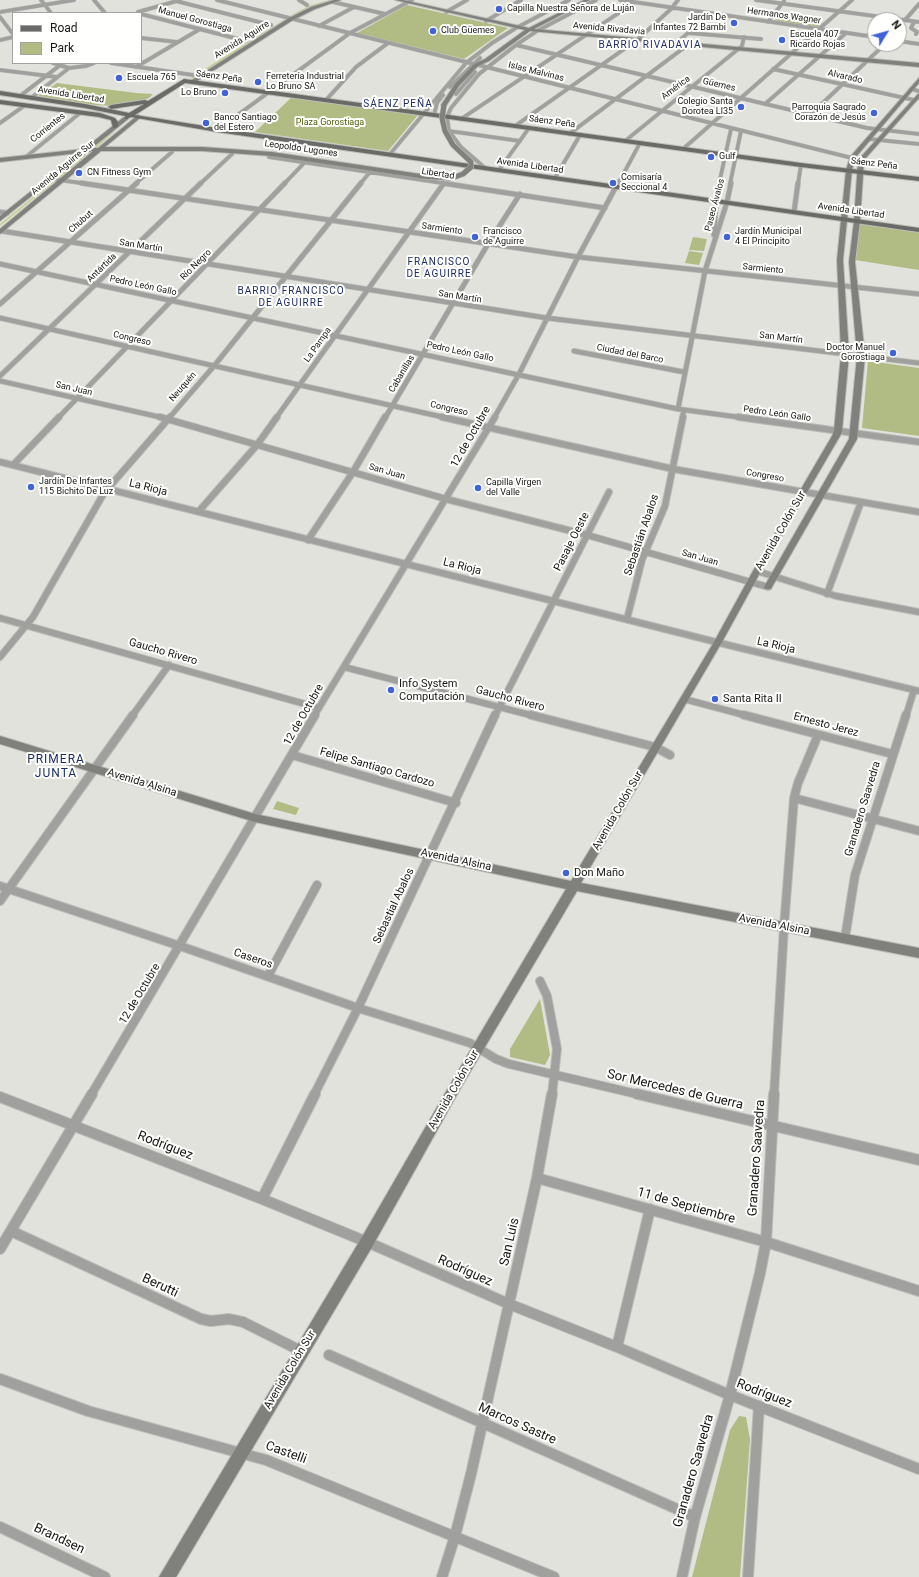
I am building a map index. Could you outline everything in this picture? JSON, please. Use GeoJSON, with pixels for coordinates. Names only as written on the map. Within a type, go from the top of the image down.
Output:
{"type":"FeatureCollection","features":[{"type":"Feature","properties":{"kind":"main road","name":"Avenida Aguirre"},"geometry":{"type":"LineString","coordinates":[[192,78],[307,5],[326,0]]}},
{"type":"Feature","properties":{"kind":"main road","name":"Avenida Aguirre"},"geometry":{"type":"LineString","coordinates":[[138,118],[192,78],[271,25],[313,8],[339,0]]}},
{"type":"Feature","properties":{"kind":"main road","name":"Avenida Rivadavia"},"geometry":{"type":"LineString","coordinates":[[397,0],[410,1],[446,12],[516,28],[537,31],[919,64]]}},
{"type":"Feature","properties":{"kind":"main road","name":"Leopoldo Lugones"},"geometry":{"type":"LineString","coordinates":[[0,161],[83,153],[100,149],[173,148],[233,150],[328,162],[433,178],[452,178],[463,174],[471,166],[471,162],[453,144],[445,131],[442,118],[444,105],[458,85],[476,65],[480,58],[498,44],[522,29],[579,0]]}},
{"type":"Feature","properties":{"kind":"main road","name":"Leopoldo Lugones"},"geometry":{"type":"LineString","coordinates":[[476,65],[487,60],[529,30],[588,0]]}},
{"type":"Feature","properties":{"kind":"main road","name":"Sáenz Peña"},"geometry":{"type":"LineString","coordinates":[[161,96],[184,81],[192,78],[268,92],[434,116],[448,114],[461,119],[569,134],[919,179]]}},
{"type":"Feature","properties":{"kind":"main road","name":"Avenida Colón Sur"},"geometry":{"type":"LineString","coordinates":[[167,1577],[367,1242],[478,1048],[718,642],[838,431],[845,354],[840,286],[840,260],[849,170],[852,158],[919,80]]}},
{"type":"Feature","properties":{"kind":"main road","name":"Avenida Libertad"},"geometry":{"type":"LineString","coordinates":[[1,94],[85,106],[138,118],[217,130],[919,230]]}},
{"type":"Feature","properties":{"kind":"main road","name":"Avenida Colón Sur"},"geometry":{"type":"LineString","coordinates":[[768,587],[853,439],[861,356],[852,262],[862,158],[880,140],[919,95]]}},
{"type":"Feature","properties":{"kind":"main road"},"geometry":{"type":"LineString","coordinates":[[85,106],[119,107],[138,104],[161,96]]}},
{"type":"Feature","properties":{"kind":"main road"},"geometry":{"type":"LineString","coordinates":[[128,116],[161,96]]}},
{"type":"Feature","properties":{"kind":"main road","name":"Avenida Libertad"},"geometry":{"type":"LineString","coordinates":[[0,102],[80,113],[128,116]]}},
{"type":"Feature","properties":{"kind":"main road"},"geometry":{"type":"LineString","coordinates":[[54,110],[62,107],[62,103]]}},
{"type":"Feature","properties":{"kind":"main road"},"geometry":{"type":"LineString","coordinates":[[100,115],[113,119],[115,122],[115,127]]}},
{"type":"Feature","properties":{"kind":"main road","name":"Avenida Aguirre Sur"},"geometry":{"type":"LineString","coordinates":[[83,153],[128,116]]}},
{"type":"Feature","properties":{"kind":"main road","name":"Avenida Aguirre Sur"},"geometry":{"type":"LineString","coordinates":[[1,232],[57,180],[94,154],[138,118]]}},
{"type":"Feature","properties":{"kind":"main road","name":"Leopoldo Lugones"},"geometry":{"type":"LineString","coordinates":[[0,161],[27,156],[83,153],[172,152],[232,154],[328,162]]}},
{"type":"Feature","properties":{"kind":"main road"},"geometry":{"type":"LineString","coordinates":[[0,219],[57,180],[83,153]]}},
{"type":"Feature","properties":{"kind":"main road","name":"Avenida Alsina"},"geometry":{"type":"LineString","coordinates":[[0,740],[256,818],[431,854],[574,886],[919,953]]}},
{"type":"Feature","properties":{"kind":"street"},"geometry":{"type":"LineString","coordinates":[[41,0],[50,12]]}},
{"type":"Feature","properties":{"kind":"street"},"geometry":{"type":"LineString","coordinates":[[0,12],[74,0]]}},
{"type":"Feature","properties":{"kind":"street"},"geometry":{"type":"LineString","coordinates":[[94,0],[104,12]]}},
{"type":"Feature","properties":{"kind":"street"},"geometry":{"type":"LineString","coordinates":[[141,12],[182,0]]}},
{"type":"Feature","properties":{"kind":"street","name":"Islas Malvinas"},"geometry":{"type":"LineString","coordinates":[[217,0],[852,158]]}},
{"type":"Feature","properties":{"kind":"street"},"geometry":{"type":"LineString","coordinates":[[299,0],[307,5]]}},
{"type":"Feature","properties":{"kind":"street"},"geometry":{"type":"LineString","coordinates":[[446,12],[467,0]]}},
{"type":"Feature","properties":{"kind":"street"},"geometry":{"type":"LineString","coordinates":[[486,21],[522,0]]}},
{"type":"Feature","properties":{"kind":"street"},"geometry":{"type":"LineString","coordinates":[[390,154],[466,63],[492,43],[516,28],[569,0]]}},
{"type":"Feature","properties":{"kind":"street"},"geometry":{"type":"LineString","coordinates":[[448,114],[480,74],[516,45],[537,31],[596,0]]}},
{"type":"Feature","properties":{"kind":"street","name":"Hermanos Wagner"},"geometry":{"type":"LineString","coordinates":[[620,0],[867,36]]}},
{"type":"Feature","properties":{"kind":"street"},"geometry":{"type":"LineString","coordinates":[[515,126],[636,40],[678,0]]}},
{"type":"Feature","properties":{"kind":"street"},"geometry":{"type":"LineString","coordinates":[[756,0],[783,2],[867,17]]}},
{"type":"Feature","properties":{"kind":"street"},"geometry":{"type":"LineString","coordinates":[[682,149],[852,0]]}},
{"type":"Feature","properties":{"kind":"street"},"geometry":{"type":"LineString","coordinates":[[176,1],[271,25]]}},
{"type":"Feature","properties":{"kind":"street"},"geometry":{"type":"LineString","coordinates":[[217,130],[350,33],[410,1]]}},
{"type":"Feature","properties":{"kind":"street"},"geometry":{"type":"LineString","coordinates":[[333,2],[385,14]]}},
{"type":"Feature","properties":{"kind":"street"},"geometry":{"type":"LineString","coordinates":[[461,119],[635,2]]}},
{"type":"Feature","properties":{"kind":"street"},"geometry":{"type":"LineString","coordinates":[[768,22],[783,2]]}},
{"type":"Feature","properties":{"kind":"street"},"geometry":{"type":"LineString","coordinates":[[907,18],[919,4]]}},
{"type":"Feature","properties":{"kind":"street"},"geometry":{"type":"LineString","coordinates":[[319,26],[354,7]]}},
{"type":"Feature","properties":{"kind":"street","name":"Manuel Gorostiaga"},"geometry":{"type":"LineString","coordinates":[[142,14],[246,41]]}},
{"type":"Feature","properties":{"kind":"street"},"geometry":{"type":"LineString","coordinates":[[676,43],[711,14]]}},
{"type":"Feature","properties":{"kind":"street"},"geometry":{"type":"LineString","coordinates":[[0,17],[12,33]]}},
{"type":"Feature","properties":{"kind":"street"},"geometry":{"type":"LineString","coordinates":[[907,20],[919,22]]}},
{"type":"Feature","properties":{"kind":"street"},"geometry":{"type":"LineString","coordinates":[[914,22],[911,28],[917,32],[916,34]]}},
{"type":"Feature","properties":{"kind":"street"},"geometry":{"type":"LineString","coordinates":[[142,63],[200,29]]}},
{"type":"Feature","properties":{"kind":"street"},"geometry":{"type":"LineString","coordinates":[[688,33],[761,39]]}},
{"type":"Feature","properties":{"kind":"street"},"geometry":{"type":"LineString","coordinates":[[765,104],[846,33]]}},
{"type":"Feature","properties":{"kind":"street"},"geometry":{"type":"LineString","coordinates":[[738,49],[742,46],[744,37]]}},
{"type":"Feature","properties":{"kind":"street"},"geometry":{"type":"LineString","coordinates":[[0,40],[11,38]]}},
{"type":"Feature","properties":{"kind":"street"},"geometry":{"type":"LineString","coordinates":[[142,38],[177,42]]}},
{"type":"Feature","properties":{"kind":"street"},"geometry":{"type":"LineString","coordinates":[[907,42],[919,44]]}},
{"type":"Feature","properties":{"kind":"street"},"geometry":{"type":"LineString","coordinates":[[326,100],[356,67],[388,43]]}},
{"type":"Feature","properties":{"kind":"street"},"geometry":{"type":"LineString","coordinates":[[569,134],[689,44]]}},
{"type":"Feature","properties":{"kind":"street","name":"Güemes"},"geometry":{"type":"LineString","coordinates":[[516,45],[810,115],[878,129],[919,134]]}},
{"type":"Feature","properties":{"kind":"street","name":"América"},"geometry":{"type":"LineString","coordinates":[[625,141],[738,49]]}},
{"type":"Feature","properties":{"kind":"street"},"geometry":{"type":"LineString","coordinates":[[810,115],[876,52]]}},
{"type":"Feature","properties":{"kind":"street"},"geometry":{"type":"LineString","coordinates":[[55,64],[69,68],[91,64]]}},
{"type":"Feature","properties":{"kind":"street"},"geometry":{"type":"LineString","coordinates":[[117,64],[192,78]]}},
{"type":"Feature","properties":{"kind":"street"},"geometry":{"type":"LineString","coordinates":[[136,67],[141,64]]}},
{"type":"Feature","properties":{"kind":"street"},"geometry":{"type":"LineString","coordinates":[[476,65],[454,98],[448,114],[449,131],[461,147],[485,168]]}},
{"type":"Feature","properties":{"kind":"street"},"geometry":{"type":"LineString","coordinates":[[434,116],[435,109],[441,98],[476,65]]}},
{"type":"Feature","properties":{"kind":"street"},"geometry":{"type":"LineString","coordinates":[[20,96],[59,66]]}},
{"type":"Feature","properties":{"kind":"street"},"geometry":{"type":"LineString","coordinates":[[31,98],[69,68]]}},
{"type":"Feature","properties":{"kind":"street","name":"Alvarado"},"geometry":{"type":"LineString","coordinates":[[774,69],[914,100]]}},
{"type":"Feature","properties":{"kind":"street"},"geometry":{"type":"LineString","coordinates":[[0,70],[57,77]]}},
{"type":"Feature","properties":{"kind":"street"},"geometry":{"type":"LineString","coordinates":[[911,90],[919,91]]}},
{"type":"Feature","properties":{"kind":"street"},"geometry":{"type":"LineString","coordinates":[[0,123],[24,106]]}},
{"type":"Feature","properties":{"kind":"street","name":"Corrientes"},"geometry":{"type":"LineString","coordinates":[[27,156],[80,113]]}},
{"type":"Feature","properties":{"kind":"street"},"geometry":{"type":"LineString","coordinates":[[499,170],[529,128]]}},
{"type":"Feature","properties":{"kind":"street","name":"Paseo Ávalos"},"geometry":{"type":"LineString","coordinates":[[714,242],[716,201],[732,129]]}},
{"type":"Feature","properties":{"kind":"street"},"geometry":{"type":"LineString","coordinates":[[449,131],[520,141]]}},
{"type":"Feature","properties":{"kind":"street","name":"Paseo Ávalos"},"geometry":{"type":"LineString","coordinates":[[714,242],[726,202],[741,131]]}},
{"type":"Feature","properties":{"kind":"street"},"geometry":{"type":"LineString","coordinates":[[555,178],[580,135]]}},
{"type":"Feature","properties":{"kind":"street"},"geometry":{"type":"LineString","coordinates":[[869,139],[919,144]]}},
{"type":"Feature","properties":{"kind":"street"},"geometry":{"type":"LineString","coordinates":[[617,187],[640,143]]}},
{"type":"Feature","properties":{"kind":"street","name":"Chubut"},"geometry":{"type":"LineString","coordinates":[[0,304],[172,152]]}},
{"type":"Feature","properties":{"kind":"street","name":"Antártida"},"geometry":{"type":"LineString","coordinates":[[0,376],[232,154]]}},
{"type":"Feature","properties":{"kind":"street","name":"Libertad"},"geometry":{"type":"LineString","coordinates":[[269,157],[606,208]]}},
{"type":"Feature","properties":{"kind":"street","name":"Río Negro"},"geometry":{"type":"LineString","coordinates":[[13,465],[305,162]]}},
{"type":"Feature","properties":{"kind":"street"},"geometry":{"type":"LineString","coordinates":[[794,212],[801,165]]}},
{"type":"Feature","properties":{"kind":"street","name":"Neuquén"},"geometry":{"type":"LineString","coordinates":[[0,657],[27,625],[108,488],[214,366],[370,172]]}},
{"type":"Feature","properties":{"kind":"street","name":"Sarmiento"},"geometry":{"type":"LineString","coordinates":[[57,180],[578,257],[919,294]]}},
{"type":"Feature","properties":{"kind":"street","name":"La Pampa"},"geometry":{"type":"LineString","coordinates":[[198,511],[256,446],[444,183]]}},
{"type":"Feature","properties":{"kind":"street","name":"12 de Octubre"},"geometry":{"type":"LineString","coordinates":[[0,1249],[256,818],[319,708],[489,426],[519,374],[578,257],[617,187]]}},
{"type":"Feature","properties":{"kind":"street","name":"Cabanillas"},"geometry":{"type":"LineString","coordinates":[[308,540],[353,472],[488,244],[520,194]]}},
{"type":"Feature","properties":{"kind":"street"},"geometry":{"type":"LineString","coordinates":[[0,212],[7,213]]}},
{"type":"Feature","properties":{"kind":"street","name":"San Martín"},"geometry":{"type":"LineString","coordinates":[[1,232],[548,318],[919,363]]}},
{"type":"Feature","properties":{"kind":"street"},"geometry":{"type":"LineString","coordinates":[[678,409],[684,372],[705,271],[714,242]]}},
{"type":"Feature","properties":{"kind":"street","name":"Pedro León Gallo"},"geometry":{"type":"LineString","coordinates":[[0,264],[678,409],[919,442]]}},
{"type":"Feature","properties":{"kind":"street","name":"Congreso"},"geometry":{"type":"LineString","coordinates":[[0,318],[489,426],[673,469],[919,512]]}},
{"type":"Feature","properties":{"kind":"street","name":"Ciudad del Barco"},"geometry":{"type":"LineString","coordinates":[[574,351],[684,372]]}},
{"type":"Feature","properties":{"kind":"street","name":"San Juan"},"geometry":{"type":"LineString","coordinates":[[0,381],[168,419],[256,446],[446,499],[587,535],[768,587]]}},
{"type":"Feature","properties":{"kind":"street","name":"Sebastián Abalos"},"geometry":{"type":"LineString","coordinates":[[627,619],[642,560],[662,513],[673,469],[684,410]]}},
{"type":"Feature","properties":{"kind":"street","name":"La Rioja"},"geometry":{"type":"LineString","coordinates":[[0,462],[553,601],[917,690]]}},
{"type":"Feature","properties":{"kind":"street","name":"Pasaje Oeste"},"geometry":{"type":"LineString","coordinates":[[553,601],[609,492]]}},
{"type":"Feature","properties":{"kind":"street"},"geometry":{"type":"LineString","coordinates":[[827,594],[861,502]]}},
{"type":"Feature","properties":{"kind":"street"},"geometry":{"type":"LineString","coordinates":[[757,571],[827,594],[919,612]]}},
{"type":"Feature","properties":{"kind":"street","name":"Sebastial Abalos"},"geometry":{"type":"LineString","coordinates":[[262,1199],[358,1008],[500,707],[553,601]]}},
{"type":"Feature","properties":{"kind":"street","name":"Gaucho Rivero"},"geometry":{"type":"LineString","coordinates":[[0,618],[319,708]]}},
{"type":"Feature","properties":{"kind":"street"},"geometry":{"type":"LineString","coordinates":[[0,901],[169,665]]}},
{"type":"Feature","properties":{"kind":"street","name":"Gaucho Rivero"},"geometry":{"type":"LineString","coordinates":[[344,666],[655,747],[670,755]]}},
{"type":"Feature","properties":{"kind":"street","name":"Granadero Saavedra"},"geometry":{"type":"LineString","coordinates":[[845,938],[854,875],[892,754],[917,690]]}},
{"type":"Feature","properties":{"kind":"street","name":"Ernesto Jerez"},"geometry":{"type":"LineString","coordinates":[[684,699],[892,754]]}},
{"type":"Feature","properties":{"kind":"street","name":"Granadero Saavedra"},"geometry":{"type":"LineString","coordinates":[[682,1577],[695,1517],[730,1395],[760,1273],[766,1242],[774,1125],[784,927],[794,798],[798,783],[818,735]]}},
{"type":"Feature","properties":{"kind":"street","name":"Felipe Santiago Cardozo"},"geometry":{"type":"LineString","coordinates":[[292,755],[456,803]]}},
{"type":"Feature","properties":{"kind":"street"},"geometry":{"type":"LineString","coordinates":[[794,798],[919,830]]}},
{"type":"Feature","properties":{"kind":"street"},"geometry":{"type":"LineString","coordinates":[[268,976],[317,885]]}},
{"type":"Feature","properties":{"kind":"street","name":"Caseros"},"geometry":{"type":"LineString","coordinates":[[0,886],[180,946],[358,1008],[470,1043],[496,1059]]}},
{"type":"Feature","properties":{"kind":"street","name":"San Luis"},"geometry":{"type":"LineString","coordinates":[[442,1577],[455,1536],[509,1304],[537,1178],[555,1076],[557,1049],[547,996],[540,981]]}},
{"type":"Feature","properties":{"kind":"street","name":"Sor Mercedes de Guerra"},"geometry":{"type":"LineString","coordinates":[[496,1059],[555,1076],[774,1125],[919,1160]]}},
{"type":"Feature","properties":{"kind":"street","name":"Rodríguez"},"geometry":{"type":"LineString","coordinates":[[0,1097],[262,1199],[367,1242],[509,1304],[617,1347],[730,1395],[919,1469]]}},
{"type":"Feature","properties":{"kind":"street","name":"11 de Septiembre"},"geometry":{"type":"LineString","coordinates":[[537,1178],[766,1242],[919,1291]]}},
{"type":"Feature","properties":{"kind":"street"},"geometry":{"type":"LineString","coordinates":[[617,1347],[650,1209]]}},
{"type":"Feature","properties":{"kind":"street","name":"Berutti"},"geometry":{"type":"LineString","coordinates":[[11,1231],[202,1319],[211,1321],[229,1319],[244,1322],[301,1351]]}},
{"type":"Feature","properties":{"kind":"street","name":"Marcos Sastre"},"geometry":{"type":"LineString","coordinates":[[329,1355],[695,1517]]}},
{"type":"Feature","properties":{"kind":"street","name":"Castelli"},"geometry":{"type":"LineString","coordinates":[[0,1379],[88,1411],[241,1452],[295,1470],[554,1577]]}},
{"type":"Feature","properties":{"kind":"street"},"geometry":{"type":"LineString","coordinates":[[748,1577],[759,1406]]}},
{"type":"Feature","properties":{"kind":"street","name":"Brandsen"},"geometry":{"type":"LineString","coordinates":[[0,1527],[106,1577]]}},
{"type":"Feature","properties":{"kind":"green space","name":"Club Güemes"},"geometry":{"type":"Polygon","coordinates":[[[407,5],[508,28],[464,59],[357,33],[407,5]]]}},
{"type":"Feature","properties":{"kind":"green space"},"geometry":{"type":"Polygon","coordinates":[[[778,17],[822,23],[818,28],[774,21],[778,17]]]}},
{"type":"Feature","properties":{"kind":"green space"},"geometry":{"type":"Polygon","coordinates":[[[57,83],[153,94],[149,98],[132,104],[114,106],[95,105],[38,96],[57,83]]]}},
{"type":"Feature","properties":{"kind":"green space","name":"Plaza Gorostiaga"},"geometry":{"type":"Polygon","coordinates":[[[292,97],[418,115],[388,151],[255,132],[292,97]]]}},
{"type":"Feature","properties":{"kind":"green space"},"geometry":{"type":"Polygon","coordinates":[[[859,222],[919,231],[919,270],[855,260],[859,222]]]}},
{"type":"Feature","properties":{"kind":"green space"},"geometry":{"type":"Polygon","coordinates":[[[693,237],[707,239],[704,251],[689,250],[693,237]]]}},
{"type":"Feature","properties":{"kind":"green space"},"geometry":{"type":"Polygon","coordinates":[[[689,251],[703,253],[699,265],[685,263],[689,251]]]}},
{"type":"Feature","properties":{"kind":"green space"},"geometry":{"type":"Polygon","coordinates":[[[868,361],[919,368],[919,436],[862,428],[868,361]]]}},
{"type":"Feature","properties":{"kind":"green space"},"geometry":{"type":"Polygon","coordinates":[[[277,801],[299,808],[296,815],[273,809],[277,801]]]}},
{"type":"Feature","properties":{"kind":"green space"},"geometry":{"type":"Polygon","coordinates":[[[540,999],[550,1055],[545,1065],[510,1057],[510,1049],[540,999]]]}},
{"type":"Feature","properties":{"kind":"green space"},"geometry":{"type":"Polygon","coordinates":[[[739,1416],[746,1417],[750,1439],[740,1577],[692,1577],[730,1430],[739,1416]]]}},
{"type":"Feature","properties":{"kind":"waterway"},"geometry":{"type":"LineString","coordinates":[[192,78],[295,14],[311,6],[332,0]]}},
{"type":"Feature","properties":{"kind":"waterway"},"geometry":{"type":"LineString","coordinates":[[166,95],[180,86]]}},
{"type":"Feature","properties":{"kind":"waterway"},"geometry":{"type":"LineString","coordinates":[[96,147],[113,132]]}},
{"type":"Feature","properties":{"kind":"waterway"},"geometry":{"type":"LineString","coordinates":[[0,225],[85,156]]}},
{"type":"Feature","properties":{"kind":"place","name":"Capilla Nuestra Señora de Luján"},"geometry":{"type":"Point","coordinates":[499,9]}},
{"type":"Feature","properties":{"kind":"place","name":"Jardín De Infantes 72 Bambi"},"geometry":{"type":"Point","coordinates":[734,23]}},
{"type":"Feature","properties":{"kind":"place","name":"Club Güemes"},"geometry":{"type":"Point","coordinates":[433,31]}},
{"type":"Feature","properties":{"kind":"place","name":"Escuela 407 Ricardo Rojas"},"geometry":{"type":"Point","coordinates":[782,40]}},
{"type":"Feature","properties":{"kind":"place","name":"Escuela 765"},"geometry":{"type":"Point","coordinates":[119,78]}},
{"type":"Feature","properties":{"kind":"place","name":"Ferretería Industrial Lo Bruno SA"},"geometry":{"type":"Point","coordinates":[258,82]}},
{"type":"Feature","properties":{"kind":"place","name":"Lo Bruno"},"geometry":{"type":"Point","coordinates":[225,93]}},
{"type":"Feature","properties":{"kind":"place","name":"Colegio Santa Dorotea Ll35"},"geometry":{"type":"Point","coordinates":[741,107]}},
{"type":"Feature","properties":{"kind":"place","name":"Parroquia Sagrado Corazón de Jesús"},"geometry":{"type":"Point","coordinates":[874,113]}},
{"type":"Feature","properties":{"kind":"place","name":"Banco Santiago del Estero"},"geometry":{"type":"Point","coordinates":[206,123]}},
{"type":"Feature","properties":{"kind":"place","name":"Gulf"},"geometry":{"type":"Point","coordinates":[711,157]}},
{"type":"Feature","properties":{"kind":"place","name":"CN Fitness Gym"},"geometry":{"type":"Point","coordinates":[79,173]}},
{"type":"Feature","properties":{"kind":"place","name":"Comisaría Seccional 4"},"geometry":{"type":"Point","coordinates":[613,183]}},
{"type":"Feature","properties":{"kind":"place","name":"Francisco de Aguirre"},"geometry":{"type":"Point","coordinates":[475,237]}},
{"type":"Feature","properties":{"kind":"place","name":"Jardín Municipal 4 El Principito"},"geometry":{"type":"Point","coordinates":[727,237]}},
{"type":"Feature","properties":{"kind":"place","name":"Doctor Manuel Gorostiaga"},"geometry":{"type":"Point","coordinates":[893,353]}},
{"type":"Feature","properties":{"kind":"place","name":"Jardín De Infantes 115 Bichito De Luz"},"geometry":{"type":"Point","coordinates":[31,487]}},
{"type":"Feature","properties":{"kind":"place","name":"Capilla Virgen del Valle"},"geometry":{"type":"Point","coordinates":[478,488]}},
{"type":"Feature","properties":{"kind":"place","name":"Info System Computación"},"geometry":{"type":"Point","coordinates":[391,690]}},
{"type":"Feature","properties":{"kind":"place","name":"Santa Rita II"},"geometry":{"type":"Point","coordinates":[715,699]}},
{"type":"Feature","properties":{"kind":"place","name":"Don Maño"},"geometry":{"type":"Point","coordinates":[566,873]}},
{"type":"Feature","properties":{"kind":"district","name":"BARRIO RIVADAVIA"},"geometry":{"type":"Point","coordinates":[650,45]}},
{"type":"Feature","properties":{"kind":"district","name":"SÁENZ PEÑA"},"geometry":{"type":"Point","coordinates":[398,104]}},
{"type":"Feature","properties":{"kind":"district","name":"FRANCISCO DE AGUIRRE"},"geometry":{"type":"Point","coordinates":[439,268]}},
{"type":"Feature","properties":{"kind":"district","name":"BARRIO FRANCISCO DE AGUIRRE"},"geometry":{"type":"Point","coordinates":[291,296]}},
{"type":"Feature","properties":{"kind":"district","name":"PRIMERA JUNTA"},"geometry":{"type":"Point","coordinates":[56,767]}}]}
